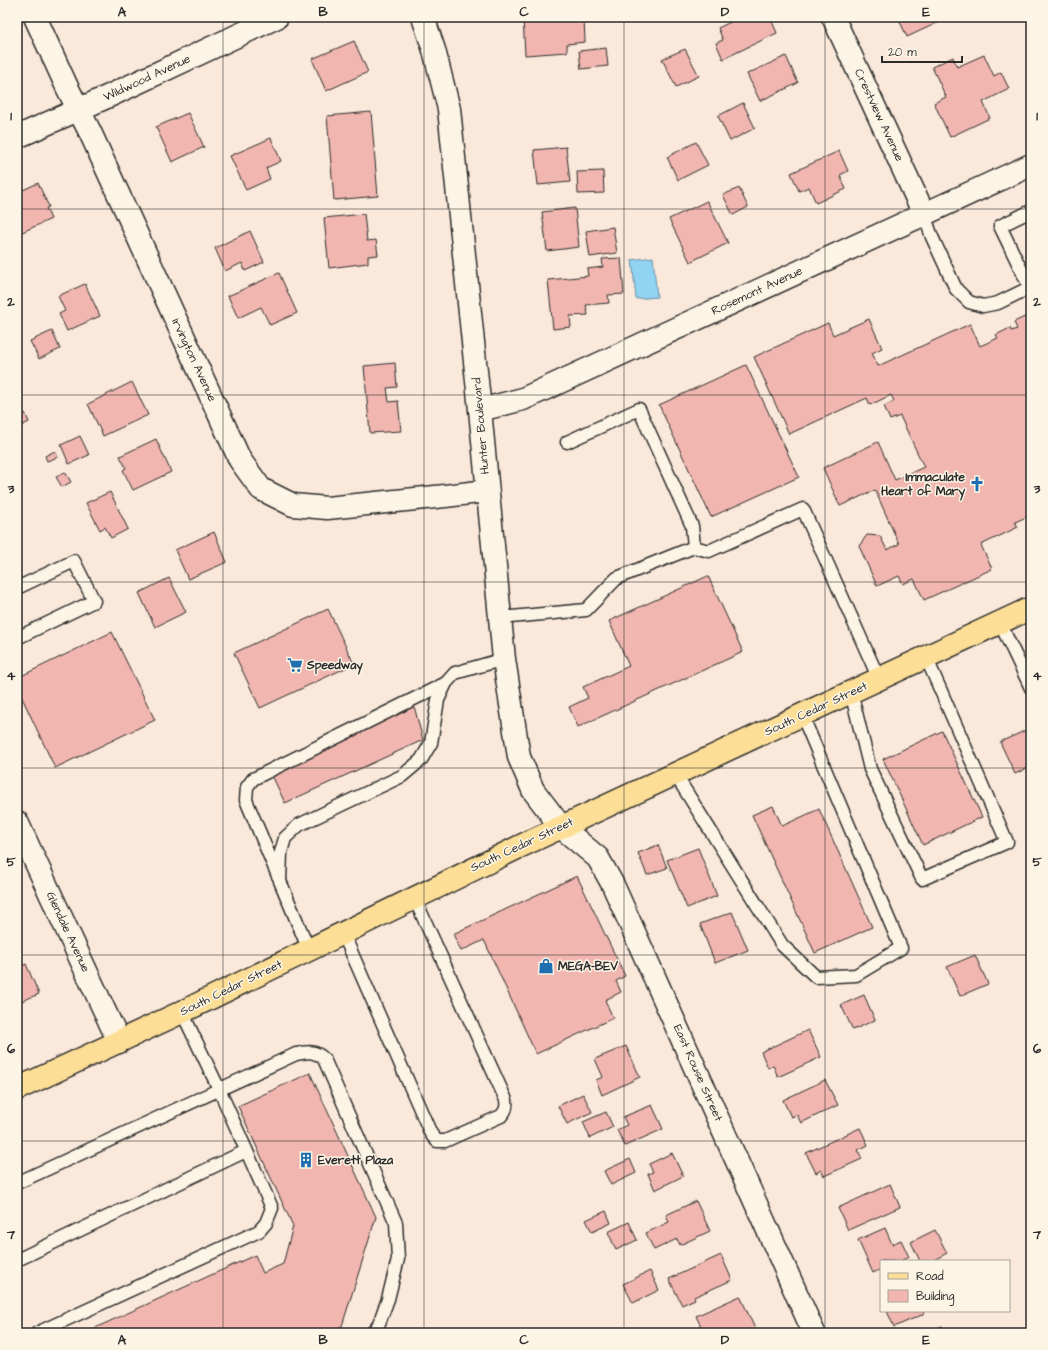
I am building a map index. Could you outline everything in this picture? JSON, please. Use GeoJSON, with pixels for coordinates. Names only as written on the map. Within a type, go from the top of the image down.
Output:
{"type":"FeatureCollection","features":[{"type":"Feature","properties":{"kind":"main road","name":"South Cedar Street"},"geometry":{"type":"LineString","coordinates":[[17,1089],[182,1012],[414,897],[561,827],[1031,608]]}},
{"type":"Feature","properties":{"kind":"street","name":"Irvington Avenue"},"geometry":{"type":"LineString","coordinates":[[35,17],[79,109],[240,460],[261,490],[293,504],[327,508],[487,491]]}},
{"type":"Feature","properties":{"kind":"street","name":"Wildwood Avenue"},"geometry":{"type":"LineString","coordinates":[[17,137],[278,17]]}},
{"type":"Feature","properties":{"kind":"street","name":"Hunter Boulevard"},"geometry":{"type":"LineString","coordinates":[[423,17],[434,50],[449,109],[504,659],[519,757],[533,790],[561,827]]}},
{"type":"Feature","properties":{"kind":"street","name":"Crestview Avenue"},"geometry":{"type":"LineString","coordinates":[[833,17],[924,214]]}},
{"type":"Feature","properties":{"kind":"street","name":"Rosemont Avenue"},"geometry":{"type":"LineString","coordinates":[[480,410],[523,399],[1031,165]]}},
{"type":"Feature","properties":{"kind":"street","name":"Glendale Avenue"},"geometry":{"type":"LineString","coordinates":[[18,824],[119,1042]]}},
{"type":"Feature","properties":{"kind":"street","name":"East Rouse Street"},"geometry":{"type":"LineString","coordinates":[[561,827],[598,858],[613,885],[814,1333]]}},
{"type":"Feature","properties":{"kind":"lane"},"geometry":{"type":"LineString","coordinates":[[924,214],[932,237],[956,288],[969,302],[983,306],[998,303],[1030,288],[1000,226],[1031,211]]}},
{"type":"Feature","properties":{"kind":"lane"},"geometry":{"type":"LineString","coordinates":[[567,442],[639,410],[692,526],[694,547]]}},
{"type":"Feature","properties":{"kind":"lane"},"geometry":{"type":"LineString","coordinates":[[500,618],[586,610],[618,578],[694,547],[708,551],[803,509],[879,679]]}},
{"type":"Feature","properties":{"kind":"lane"},"geometry":{"type":"LineString","coordinates":[[17,588],[74,561],[94,601],[17,638]]}},
{"type":"Feature","properties":{"kind":"lane"},"geometry":{"type":"LineString","coordinates":[[1000,623],[1031,688]]}},
{"type":"Feature","properties":{"kind":"lane"},"geometry":{"type":"LineString","coordinates":[[851,692],[870,769],[922,879],[1007,842],[926,657]]}},
{"type":"Feature","properties":{"kind":"lane"},"geometry":{"type":"LineString","coordinates":[[280,881],[281,852],[285,838],[299,825],[402,776],[421,760],[431,742],[438,700],[446,684],[455,673],[504,659]]}},
{"type":"Feature","properties":{"kind":"lane"},"geometry":{"type":"LineString","coordinates":[[309,950],[246,800],[247,787],[253,779],[446,684]]}},
{"type":"Feature","properties":{"kind":"lane"},"geometry":{"type":"LineString","coordinates":[[674,774],[782,945],[816,977],[856,975],[901,948],[802,715]]}},
{"type":"Feature","properties":{"kind":"lane"},"geometry":{"type":"LineString","coordinates":[[343,933],[436,1141],[445,1141],[501,1116],[505,1112],[506,1100],[414,897]]}},
{"type":"Feature","properties":{"kind":"lane"},"geometry":{"type":"LineString","coordinates":[[37,1333],[259,1231],[266,1223],[272,1208],[219,1089],[182,1012]]}},
{"type":"Feature","properties":{"kind":"lane"},"geometry":{"type":"LineString","coordinates":[[17,1183],[296,1054],[311,1051],[320,1055],[324,1059],[396,1222],[398,1259],[388,1299],[378,1326],[372,1333]]}},
{"type":"Feature","properties":{"kind":"lane"},"geometry":{"type":"LineString","coordinates":[[17,1260],[246,1151]]}},
{"type":"Feature","properties":{"kind":"water"},"geometry":{"type":"Polygon","coordinates":[[[653,257],[657,297],[636,299],[632,260],[653,257]]]}},
{"type":"Feature","properties":{"kind":"building"},"geometry":{"type":"Polygon","coordinates":[[[523,17],[584,17],[585,42],[567,44],[567,52],[525,55],[523,17]]]}},
{"type":"Feature","properties":{"kind":"building"},"geometry":{"type":"Polygon","coordinates":[[[741,17],[770,17],[777,33],[723,59],[716,43],[723,40],[718,28],[741,17]]]}},
{"type":"Feature","properties":{"kind":"building"},"geometry":{"type":"Polygon","coordinates":[[[898,17],[950,17],[907,37],[898,17]]]}},
{"type":"Feature","properties":{"kind":"building"},"geometry":{"type":"Polygon","coordinates":[[[354,41],[368,72],[326,91],[312,59],[354,41]]]}},
{"type":"Feature","properties":{"kind":"building"},"geometry":{"type":"Polygon","coordinates":[[[606,48],[608,66],[581,69],[579,51],[606,48]]]}},
{"type":"Feature","properties":{"kind":"building"},"geometry":{"type":"Polygon","coordinates":[[[685,49],[699,76],[676,87],[662,59],[685,49]]]}},
{"type":"Feature","properties":{"kind":"building"},"geometry":{"type":"Polygon","coordinates":[[[984,55],[994,76],[1001,72],[1009,89],[983,102],[990,118],[950,137],[934,103],[946,97],[932,67],[953,57],[957,67],[984,55]]]}},
{"type":"Feature","properties":{"kind":"building"},"geometry":{"type":"Polygon","coordinates":[[[786,56],[798,83],[760,101],[747,74],[786,56]]]}},
{"type":"Feature","properties":{"kind":"building"},"geometry":{"type":"Polygon","coordinates":[[[743,103],[755,128],[730,141],[718,116],[743,103]]]}},
{"type":"Feature","properties":{"kind":"building"},"geometry":{"type":"Polygon","coordinates":[[[371,112],[378,196],[334,200],[327,116],[371,112]]]}},
{"type":"Feature","properties":{"kind":"building"},"geometry":{"type":"Polygon","coordinates":[[[188,113],[204,147],[172,162],[156,127],[188,113]]]}},
{"type":"Feature","properties":{"kind":"building"},"geometry":{"type":"Polygon","coordinates":[[[271,138],[281,161],[266,168],[270,179],[246,190],[230,156],[271,138]]]}},
{"type":"Feature","properties":{"kind":"building"},"geometry":{"type":"Polygon","coordinates":[[[696,142],[708,165],[678,180],[667,157],[696,142]]]}},
{"type":"Feature","properties":{"kind":"building"},"geometry":{"type":"Polygon","coordinates":[[[566,147],[570,182],[538,185],[534,150],[566,147]]]}},
{"type":"Feature","properties":{"kind":"building"},"geometry":{"type":"Polygon","coordinates":[[[839,151],[848,171],[840,175],[846,189],[816,203],[809,187],[799,191],[791,173],[839,151]]]}},
{"type":"Feature","properties":{"kind":"building"},"geometry":{"type":"Polygon","coordinates":[[[603,171],[604,193],[578,194],[577,172],[603,171]]]}},
{"type":"Feature","properties":{"kind":"building"},"geometry":{"type":"Polygon","coordinates":[[[17,180],[23,190],[38,183],[49,207],[46,208],[51,219],[18,234],[17,231],[17,180]]]}},
{"type":"Feature","properties":{"kind":"building"},"geometry":{"type":"Polygon","coordinates":[[[739,188],[748,207],[733,215],[723,195],[739,188]]]}},
{"type":"Feature","properties":{"kind":"building"},"geometry":{"type":"Polygon","coordinates":[[[707,201],[728,243],[690,262],[669,219],[707,201]]]}},
{"type":"Feature","properties":{"kind":"building"},"geometry":{"type":"Polygon","coordinates":[[[575,208],[579,247],[547,251],[542,212],[575,208]]]}},
{"type":"Feature","properties":{"kind":"building"},"geometry":{"type":"Polygon","coordinates":[[[364,214],[367,241],[376,240],[378,255],[368,256],[368,263],[329,268],[324,218],[364,214]]]}},
{"type":"Feature","properties":{"kind":"building"},"geometry":{"type":"Polygon","coordinates":[[[613,227],[617,253],[590,257],[586,231],[613,227]]]}},
{"type":"Feature","properties":{"kind":"building"},"geometry":{"type":"Polygon","coordinates":[[[250,231],[264,262],[245,271],[242,263],[225,271],[215,248],[250,231]]]}},
{"type":"Feature","properties":{"kind":"building"},"geometry":{"type":"Polygon","coordinates":[[[621,258],[624,294],[608,295],[609,303],[586,305],[588,315],[570,316],[571,327],[553,329],[548,280],[588,276],[587,269],[603,267],[602,259],[621,258]]]}},
{"type":"Feature","properties":{"kind":"building"},"geometry":{"type":"Polygon","coordinates":[[[279,273],[297,313],[270,325],[261,307],[238,318],[228,296],[279,273]]]}},
{"type":"Feature","properties":{"kind":"building"},"geometry":{"type":"Polygon","coordinates":[[[85,284],[100,316],[67,331],[59,314],[65,311],[58,296],[85,284]]]}},
{"type":"Feature","properties":{"kind":"building"},"geometry":{"type":"Polygon","coordinates":[[[1031,314],[1031,515],[1015,522],[1018,527],[981,545],[992,569],[924,600],[914,579],[903,584],[899,576],[877,586],[859,546],[867,535],[880,536],[887,550],[899,544],[875,490],[840,506],[823,468],[878,442],[895,480],[924,467],[900,416],[890,420],[884,406],[894,401],[891,395],[870,405],[867,398],[789,434],[754,357],[828,323],[833,335],[869,319],[882,348],[872,353],[878,366],[970,324],[980,346],[998,338],[996,335],[1010,328],[1011,331],[1017,329],[1014,322],[1031,314]]]}},
{"type":"Feature","properties":{"kind":"building"},"geometry":{"type":"Polygon","coordinates":[[[52,331],[60,349],[39,359],[30,341],[52,331]]]}},
{"type":"Feature","properties":{"kind":"building"},"geometry":{"type":"Polygon","coordinates":[[[395,363],[397,387],[387,388],[389,402],[398,401],[401,431],[370,433],[364,366],[395,363]]]}},
{"type":"Feature","properties":{"kind":"building"},"geometry":{"type":"Polygon","coordinates":[[[746,365],[799,477],[711,517],[659,405],[746,365]]]}},
{"type":"Feature","properties":{"kind":"building"},"geometry":{"type":"Polygon","coordinates":[[[132,382],[148,415],[103,436],[88,404],[132,382]]]}},
{"type":"Feature","properties":{"kind":"building"},"geometry":{"type":"Polygon","coordinates":[[[25,413],[29,422],[17,428],[17,416],[25,413]]]}},
{"type":"Feature","properties":{"kind":"building"},"geometry":{"type":"Polygon","coordinates":[[[80,436],[89,455],[69,464],[61,445],[80,436]]]}},
{"type":"Feature","properties":{"kind":"building"},"geometry":{"type":"Polygon","coordinates":[[[156,439],[171,472],[133,490],[123,470],[126,468],[120,456],[156,439]]]}},
{"type":"Feature","properties":{"kind":"building"},"geometry":{"type":"Polygon","coordinates":[[[55,451],[58,457],[47,461],[45,456],[55,451]]]}},
{"type":"Feature","properties":{"kind":"building"},"geometry":{"type":"Polygon","coordinates":[[[65,472],[71,482],[62,487],[56,477],[65,472]]]}},
{"type":"Feature","properties":{"kind":"building"},"geometry":{"type":"Polygon","coordinates":[[[110,492],[128,529],[111,538],[105,527],[100,530],[86,503],[110,492]]]}},
{"type":"Feature","properties":{"kind":"building"},"geometry":{"type":"Polygon","coordinates":[[[214,532],[227,562],[188,579],[175,550],[214,532]]]}},
{"type":"Feature","properties":{"kind":"building"},"geometry":{"type":"Polygon","coordinates":[[[708,576],[743,652],[578,727],[569,707],[588,698],[583,687],[629,666],[609,621],[708,576]]]}},
{"type":"Feature","properties":{"kind":"building"},"geometry":{"type":"Polygon","coordinates":[[[169,578],[186,612],[155,627],[139,593],[169,578]]]}},
{"type":"Feature","properties":{"kind":"building"},"geometry":{"type":"Polygon","coordinates":[[[328,609],[354,664],[260,708],[234,653],[328,609]]]}},
{"type":"Feature","properties":{"kind":"building"},"geometry":{"type":"Polygon","coordinates":[[[112,632],[155,720],[55,768],[17,687],[17,678],[112,632]]]}},
{"type":"Feature","properties":{"kind":"building"},"geometry":{"type":"Polygon","coordinates":[[[414,706],[423,740],[285,803],[271,773],[414,706]]]}},
{"type":"Feature","properties":{"kind":"building"},"geometry":{"type":"Polygon","coordinates":[[[1031,728],[1031,772],[1029,767],[1015,774],[1000,742],[1031,728]]]}},
{"type":"Feature","properties":{"kind":"building"},"geometry":{"type":"Polygon","coordinates":[[[942,731],[982,817],[923,845],[883,759],[942,731]]]}},
{"type":"Feature","properties":{"kind":"building"},"geometry":{"type":"Polygon","coordinates":[[[773,806],[782,826],[819,809],[872,927],[815,953],[752,815],[773,806]]]}},
{"type":"Feature","properties":{"kind":"building"},"geometry":{"type":"Polygon","coordinates":[[[658,845],[667,868],[647,875],[638,853],[658,845]]]}},
{"type":"Feature","properties":{"kind":"building"},"geometry":{"type":"Polygon","coordinates":[[[698,848],[717,896],[687,908],[667,860],[698,848]]]}},
{"type":"Feature","properties":{"kind":"building"},"geometry":{"type":"Polygon","coordinates":[[[577,876],[625,976],[616,981],[621,992],[605,1000],[613,1018],[536,1054],[484,940],[461,951],[453,934],[577,876]]]}},
{"type":"Feature","properties":{"kind":"building"},"geometry":{"type":"Polygon","coordinates":[[[732,912],[748,950],[715,963],[700,924],[732,912]]]}},
{"type":"Feature","properties":{"kind":"building"},"geometry":{"type":"Polygon","coordinates":[[[975,955],[988,984],[960,996],[947,967],[975,955]]]}},
{"type":"Feature","properties":{"kind":"building"},"geometry":{"type":"Polygon","coordinates":[[[26,964],[39,994],[17,1003],[17,968],[26,964]]]}},
{"type":"Feature","properties":{"kind":"building"},"geometry":{"type":"Polygon","coordinates":[[[864,995],[875,1020],[853,1030],[841,1005],[864,995]]]}},
{"type":"Feature","properties":{"kind":"building"},"geometry":{"type":"Polygon","coordinates":[[[808,1030],[821,1057],[778,1077],[773,1065],[768,1068],[761,1052],[808,1030]]]}},
{"type":"Feature","properties":{"kind":"building"},"geometry":{"type":"Polygon","coordinates":[[[626,1046],[640,1077],[602,1095],[596,1080],[603,1077],[595,1059],[626,1046]]]}},
{"type":"Feature","properties":{"kind":"building","name":"Everett Plaza"},"geometry":{"type":"Polygon","coordinates":[[[310,1073],[376,1217],[342,1326],[327,1333],[84,1333],[255,1255],[263,1273],[283,1264],[293,1226],[238,1106],[310,1073]]]}},
{"type":"Feature","properties":{"kind":"building"},"geometry":{"type":"Polygon","coordinates":[[[825,1080],[838,1105],[801,1123],[797,1115],[791,1117],[783,1100],[825,1080]]]}},
{"type":"Feature","properties":{"kind":"building"},"geometry":{"type":"Polygon","coordinates":[[[583,1094],[592,1112],[567,1124],[558,1106],[583,1094]]]}},
{"type":"Feature","properties":{"kind":"building"},"geometry":{"type":"Polygon","coordinates":[[[652,1105],[663,1129],[625,1146],[617,1130],[627,1125],[623,1117],[652,1105]]]}},
{"type":"Feature","properties":{"kind":"building"},"geometry":{"type":"Polygon","coordinates":[[[606,1112],[613,1127],[590,1138],[583,1122],[606,1112]]]}},
{"type":"Feature","properties":{"kind":"building"},"geometry":{"type":"Polygon","coordinates":[[[860,1128],[868,1145],[858,1150],[862,1159],[824,1176],[821,1170],[816,1173],[806,1153],[860,1128]]]}},
{"type":"Feature","properties":{"kind":"building"},"geometry":{"type":"Polygon","coordinates":[[[672,1153],[683,1176],[655,1190],[648,1174],[653,1172],[649,1164],[672,1153]]]}},
{"type":"Feature","properties":{"kind":"building"},"geometry":{"type":"Polygon","coordinates":[[[630,1159],[636,1173],[611,1185],[604,1171],[630,1159]]]}},
{"type":"Feature","properties":{"kind":"building"},"geometry":{"type":"Polygon","coordinates":[[[890,1184],[900,1207],[848,1230],[838,1208],[890,1184]]]}},
{"type":"Feature","properties":{"kind":"building"},"geometry":{"type":"Polygon","coordinates":[[[696,1201],[710,1231],[680,1245],[677,1239],[654,1250],[646,1233],[669,1222],[666,1215],[696,1201]]]}},
{"type":"Feature","properties":{"kind":"building"},"geometry":{"type":"Polygon","coordinates":[[[606,1211],[611,1223],[592,1232],[586,1220],[606,1211]]]}},
{"type":"Feature","properties":{"kind":"building"},"geometry":{"type":"Polygon","coordinates":[[[629,1222],[637,1240],[616,1250],[608,1232],[629,1222]]]}},
{"type":"Feature","properties":{"kind":"building"},"geometry":{"type":"Polygon","coordinates":[[[885,1228],[892,1244],[901,1240],[909,1257],[902,1260],[880,1260],[880,1270],[873,1273],[858,1240],[885,1228]]]}},
{"type":"Feature","properties":{"kind":"building"},"geometry":{"type":"Polygon","coordinates":[[[935,1230],[947,1253],[934,1260],[920,1260],[911,1242],[935,1230]]]}},
{"type":"Feature","properties":{"kind":"building"},"geometry":{"type":"Polygon","coordinates":[[[721,1255],[732,1280],[694,1297],[695,1299],[682,1305],[669,1279],[721,1255]]]}},
{"type":"Feature","properties":{"kind":"building"},"geometry":{"type":"Polygon","coordinates":[[[650,1271],[659,1290],[633,1303],[623,1284],[650,1271]]]}},
{"type":"Feature","properties":{"kind":"building"},"geometry":{"type":"Polygon","coordinates":[[[740,1296],[757,1333],[704,1333],[696,1316],[740,1296]]]}},
{"type":"Feature","properties":{"kind":"building"},"geometry":{"type":"Polygon","coordinates":[[[887,1312],[923,1312],[924,1314],[894,1327],[887,1312]]]}},
{"type":"Feature","properties":{"kind":"building"},"geometry":{"type":"Polygon","coordinates":[[[942,1326],[946,1333],[926,1333],[942,1326]]]}},
{"type":"Feature","properties":{"kind":"place","name":"Immaculate Heart of Mary"},"geometry":{"type":"Point","coordinates":[977,484]}},
{"type":"Feature","properties":{"kind":"place","name":"Speedway"},"geometry":{"type":"Point","coordinates":[295,665]}},
{"type":"Feature","properties":{"kind":"place","name":"MEGA-BEV"},"geometry":{"type":"Point","coordinates":[546,966]}},
{"type":"Feature","properties":{"kind":"place","name":"Everett Plaza"},"geometry":{"type":"Point","coordinates":[306,1160]}}]}
